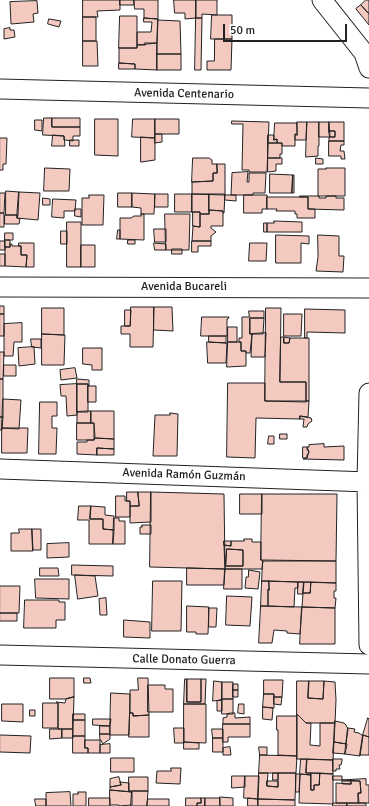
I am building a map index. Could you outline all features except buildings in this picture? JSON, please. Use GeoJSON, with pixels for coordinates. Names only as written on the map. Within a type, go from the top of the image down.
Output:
{"type":"FeatureCollection","features":[{"type":"Feature","properties":{"kind":"street"},"geometry":{"type":"LineString","coordinates":[[322,0],[364,53],[369,68]]}},
{"type":"Feature","properties":{"kind":"street","name":"Avenida Centenario"},"geometry":{"type":"LineString","coordinates":[[0,90],[369,98]]}},
{"type":"Feature","properties":{"kind":"street","name":"Avenida Bucareli"},"geometry":{"type":"LineString","coordinates":[[0,287],[369,288]]}},
{"type":"Feature","properties":{"kind":"street"},"geometry":{"type":"LineString","coordinates":[[369,393],[369,645]]}},
{"type":"Feature","properties":{"kind":"street","name":"Avenida Ramón Guzmán"},"geometry":{"type":"LineString","coordinates":[[0,469],[368,482]]}},
{"type":"Feature","properties":{"kind":"street","name":"Calle Donato Guerra"},"geometry":{"type":"LineString","coordinates":[[0,655],[369,664]]}}]}
